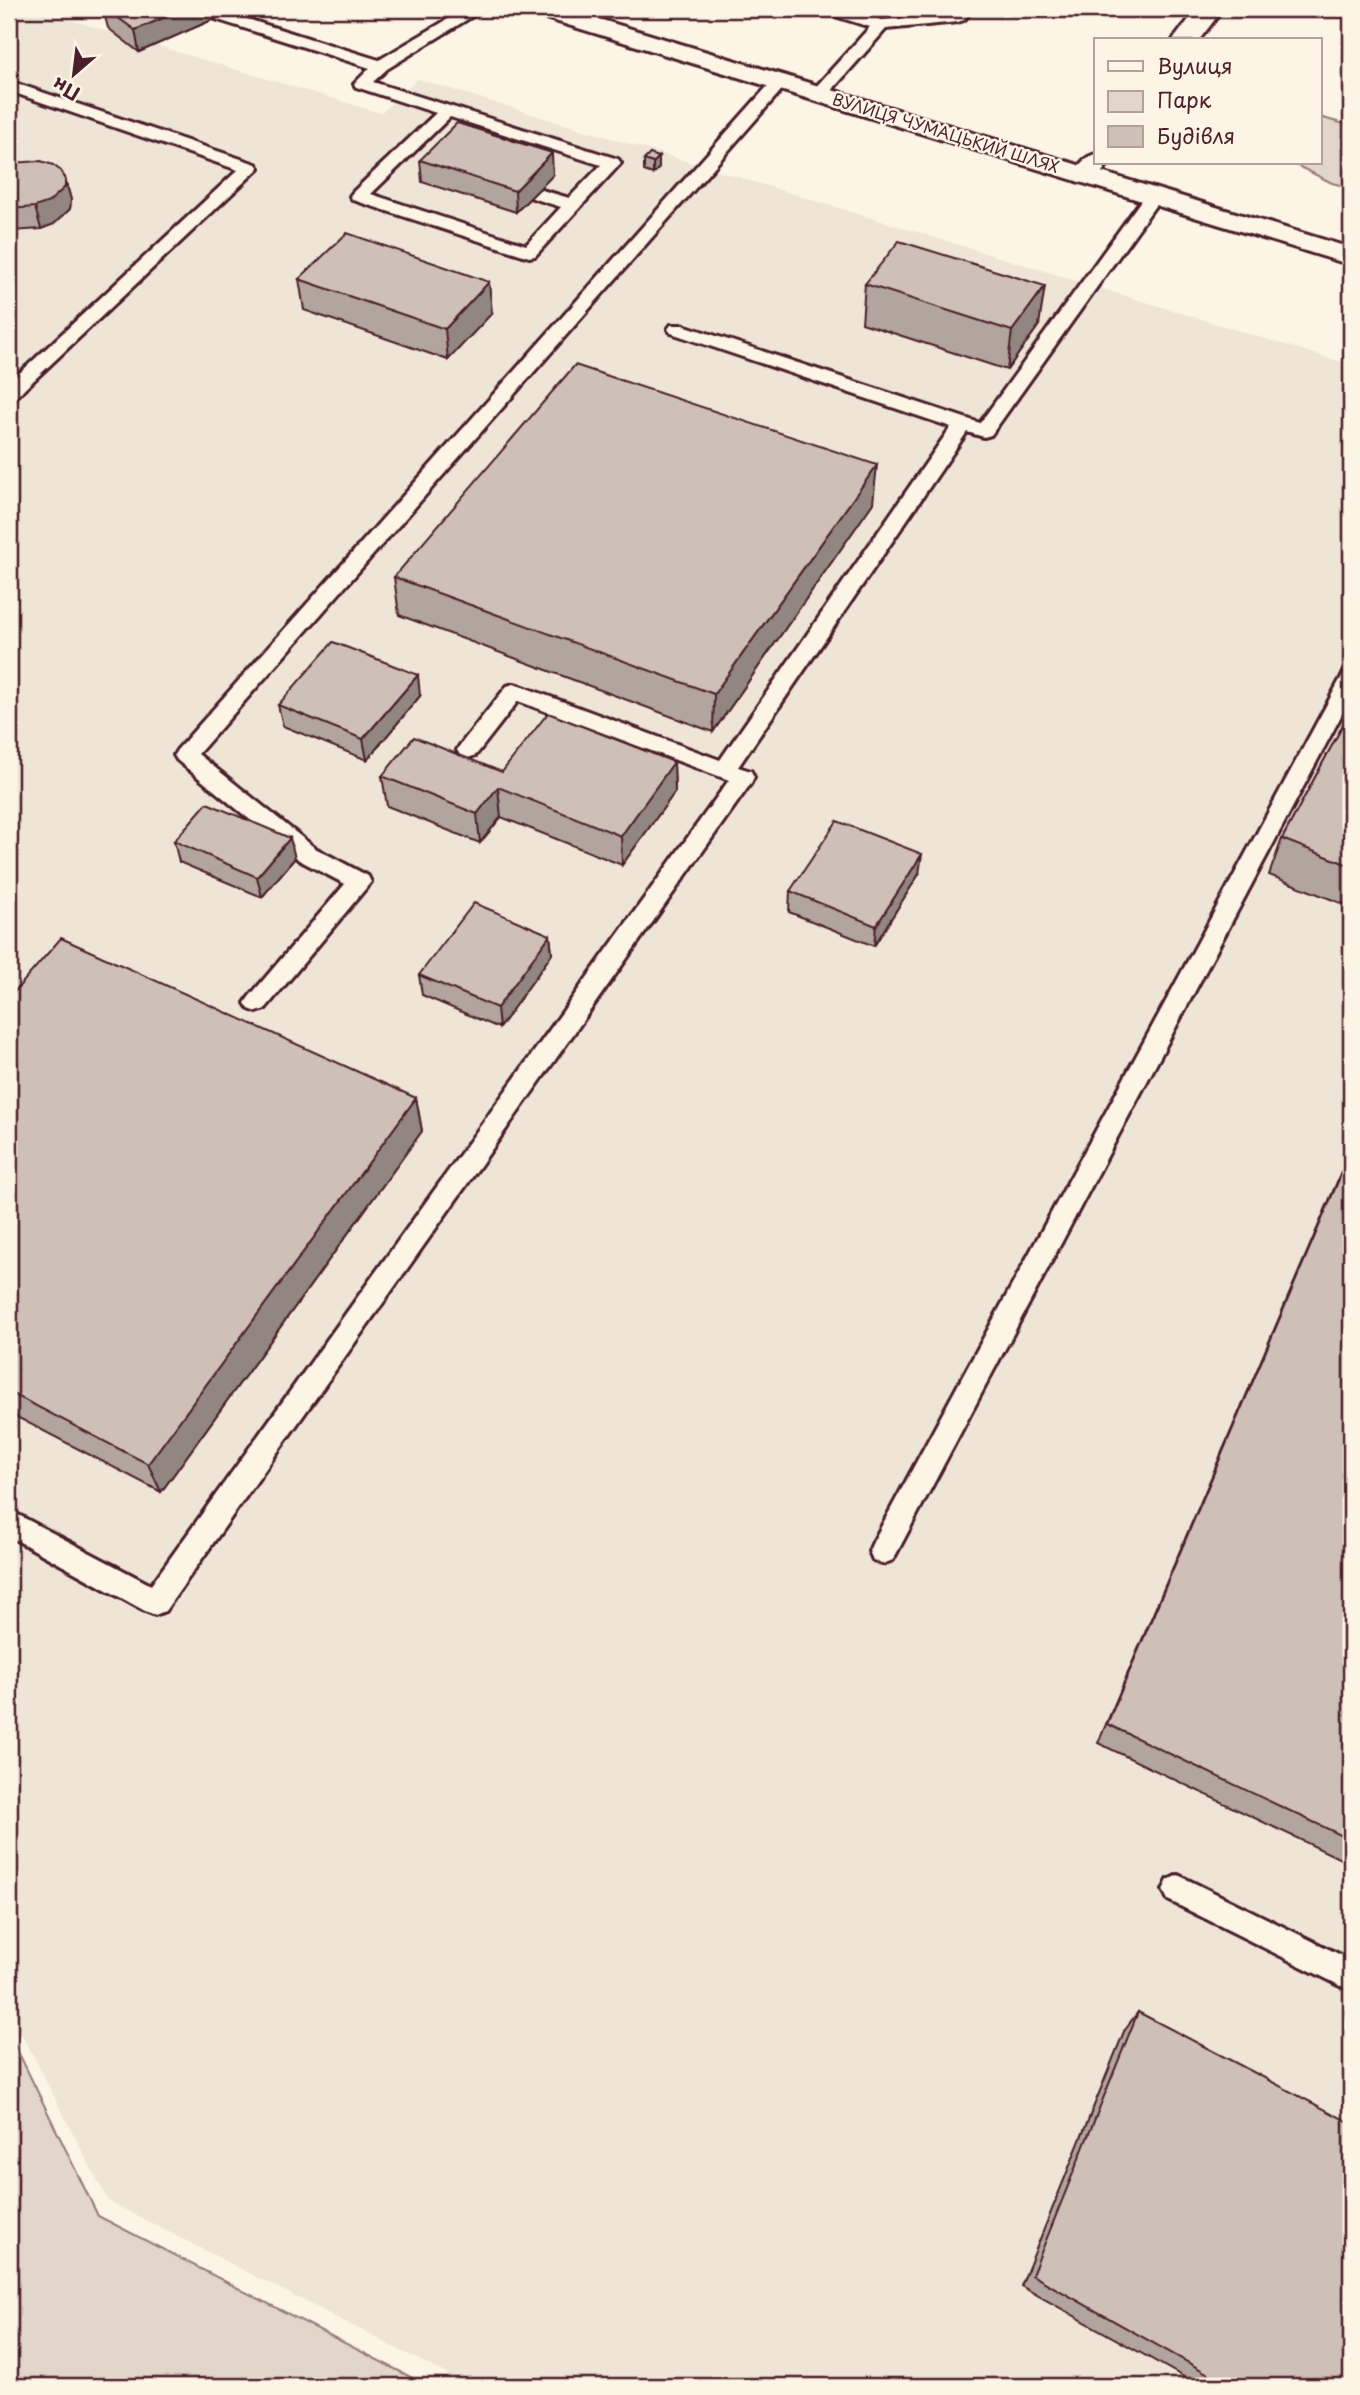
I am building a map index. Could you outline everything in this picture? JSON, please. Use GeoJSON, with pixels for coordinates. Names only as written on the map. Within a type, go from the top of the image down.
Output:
{"type":"FeatureCollection","features":[{"type":"Feature","properties":{"kind":"main road","name":"ВУЛИЦЯ ЧУМАЦЬКИЙ ШЛЯХ"},"geometry":{"type":"LineString","coordinates":[[541,9],[780,82],[1091,168],[1153,196],[1351,257]]}},
{"type":"Feature","properties":{"kind":"main road"},"geometry":{"type":"LineString","coordinates":[[1188,38],[1210,9]]}},
{"type":"Feature","properties":{"kind":"lane"},"geometry":{"type":"LineString","coordinates":[[199,9],[381,66]]}},
{"type":"Feature","properties":{"kind":"lane"},"geometry":{"type":"LineString","coordinates":[[447,111],[359,196],[529,251],[612,163],[362,84],[381,66],[476,9]]}},
{"type":"Feature","properties":{"kind":"lane"},"geometry":{"type":"LineString","coordinates":[[828,9],[881,24],[958,17],[965,9]]}},
{"type":"Feature","properties":{"kind":"lane"},"geometry":{"type":"LineString","coordinates":[[819,93],[881,24]]}},
{"type":"Feature","properties":{"kind":"lane"},"geometry":{"type":"LineString","coordinates":[[257,1003],[360,883],[307,854],[185,755],[780,82]]}},
{"type":"Feature","properties":{"kind":"lane"},"geometry":{"type":"LineString","coordinates":[[9,86],[250,168],[9,393]]}},
{"type":"Feature","properties":{"kind":"lane"},"geometry":{"type":"LineString","coordinates":[[405,151],[429,159]]}},
{"type":"Feature","properties":{"kind":"lane"},"geometry":{"type":"LineString","coordinates":[[535,193],[572,205]]}},
{"type":"Feature","properties":{"kind":"lane"},"geometry":{"type":"LineString","coordinates":[[677,329],[985,431],[1153,196]]}},
{"type":"Feature","properties":{"kind":"lane"},"geometry":{"type":"LineString","coordinates":[[724,771],[963,424]]}},
{"type":"Feature","properties":{"kind":"lane"},"geometry":{"type":"LineString","coordinates":[[883,1551],[1351,678]]}},
{"type":"Feature","properties":{"kind":"lane"},"geometry":{"type":"LineString","coordinates":[[9,1521],[155,1602],[743,778],[514,691],[468,750]]}},
{"type":"Feature","properties":{"kind":"lane"},"geometry":{"type":"LineString","coordinates":[[1178,1890],[1351,1976]]}},
{"type":"Feature","properties":{"kind":"shaded area"},"geometry":{"type":"Polygon","coordinates":[[[9,9],[34,9],[381,113],[418,79],[1351,365],[1351,2386],[470,2386],[108,2201],[13,2017],[9,2014],[9,9]]]}},
{"type":"Feature","properties":{"kind":"green space"},"geometry":{"type":"Polygon","coordinates":[[[1322,118],[1351,126],[1351,188],[1332,183],[1294,164],[1322,164],[1322,118]]]}},
{"type":"Feature","properties":{"kind":"green space"},"geometry":{"type":"Polygon","coordinates":[[[9,2033],[98,2216],[428,2386],[9,2386],[9,2033]]]}},
{"type":"Feature","properties":{"kind":"building"},"geometry":{"type":"Polygon","coordinates":[[[106,9],[184,9],[135,30],[106,9]]]}},
{"type":"Feature","properties":{"kind":"building"},"geometry":{"type":"Polygon","coordinates":[[[457,123],[552,153],[515,191],[420,160],[457,123]]]}},
{"type":"Feature","properties":{"kind":"building"},"geometry":{"type":"Polygon","coordinates":[[[650,154],[659,157],[653,163],[644,160],[650,154]]]}},
{"type":"Feature","properties":{"kind":"building"},"geometry":{"type":"Polygon","coordinates":[[[41,161],[61,171],[65,178],[65,187],[49,202],[35,207],[9,209],[9,164],[41,161]]]}},
{"type":"Feature","properties":{"kind":"building"},"geometry":{"type":"Polygon","coordinates":[[[347,233],[489,282],[445,329],[299,279],[347,233]]]}},
{"type":"Feature","properties":{"kind":"building"},"geometry":{"type":"Polygon","coordinates":[[[899,241],[1045,286],[1012,331],[865,284],[899,241]]]}},
{"type":"Feature","properties":{"kind":"building"},"geometry":{"type":"Polygon","coordinates":[[[575,365],[877,465],[714,694],[394,577],[575,365]]]}},
{"type":"Feature","properties":{"kind":"building"},"geometry":{"type":"Polygon","coordinates":[[[333,642],[418,675],[363,739],[278,705],[333,642]]]}},
{"type":"Feature","properties":{"kind":"building"},"geometry":{"type":"Polygon","coordinates":[[[1351,710],[1351,866],[1282,839],[1351,710]]]}},
{"type":"Feature","properties":{"kind":"building"},"geometry":{"type":"Polygon","coordinates":[[[548,713],[674,762],[621,836],[498,787],[477,814],[382,776],[414,737],[502,772],[548,713]]]}},
{"type":"Feature","properties":{"kind":"building"},"geometry":{"type":"Polygon","coordinates":[[[207,803],[290,838],[257,877],[174,841],[207,803]]]}},
{"type":"Feature","properties":{"kind":"building"},"geometry":{"type":"Polygon","coordinates":[[[837,821],[922,854],[876,926],[790,891],[837,821]]]}},
{"type":"Feature","properties":{"kind":"building"},"geometry":{"type":"Polygon","coordinates":[[[474,903],[550,935],[497,1008],[419,975],[474,903]]]}},
{"type":"Feature","properties":{"kind":"building"},"geometry":{"type":"Polygon","coordinates":[[[61,938],[416,1098],[148,1464],[9,1392],[9,998],[61,938]]]}},
{"type":"Feature","properties":{"kind":"building"},"geometry":{"type":"Polygon","coordinates":[[[1351,1151],[1351,1840],[1107,1724],[1351,1151]]]}},
{"type":"Feature","properties":{"kind":"building"},"geometry":{"type":"Polygon","coordinates":[[[1138,2012],[1351,2123],[1351,2386],[1230,2386],[1032,2275],[1138,2012]]]}}]}
